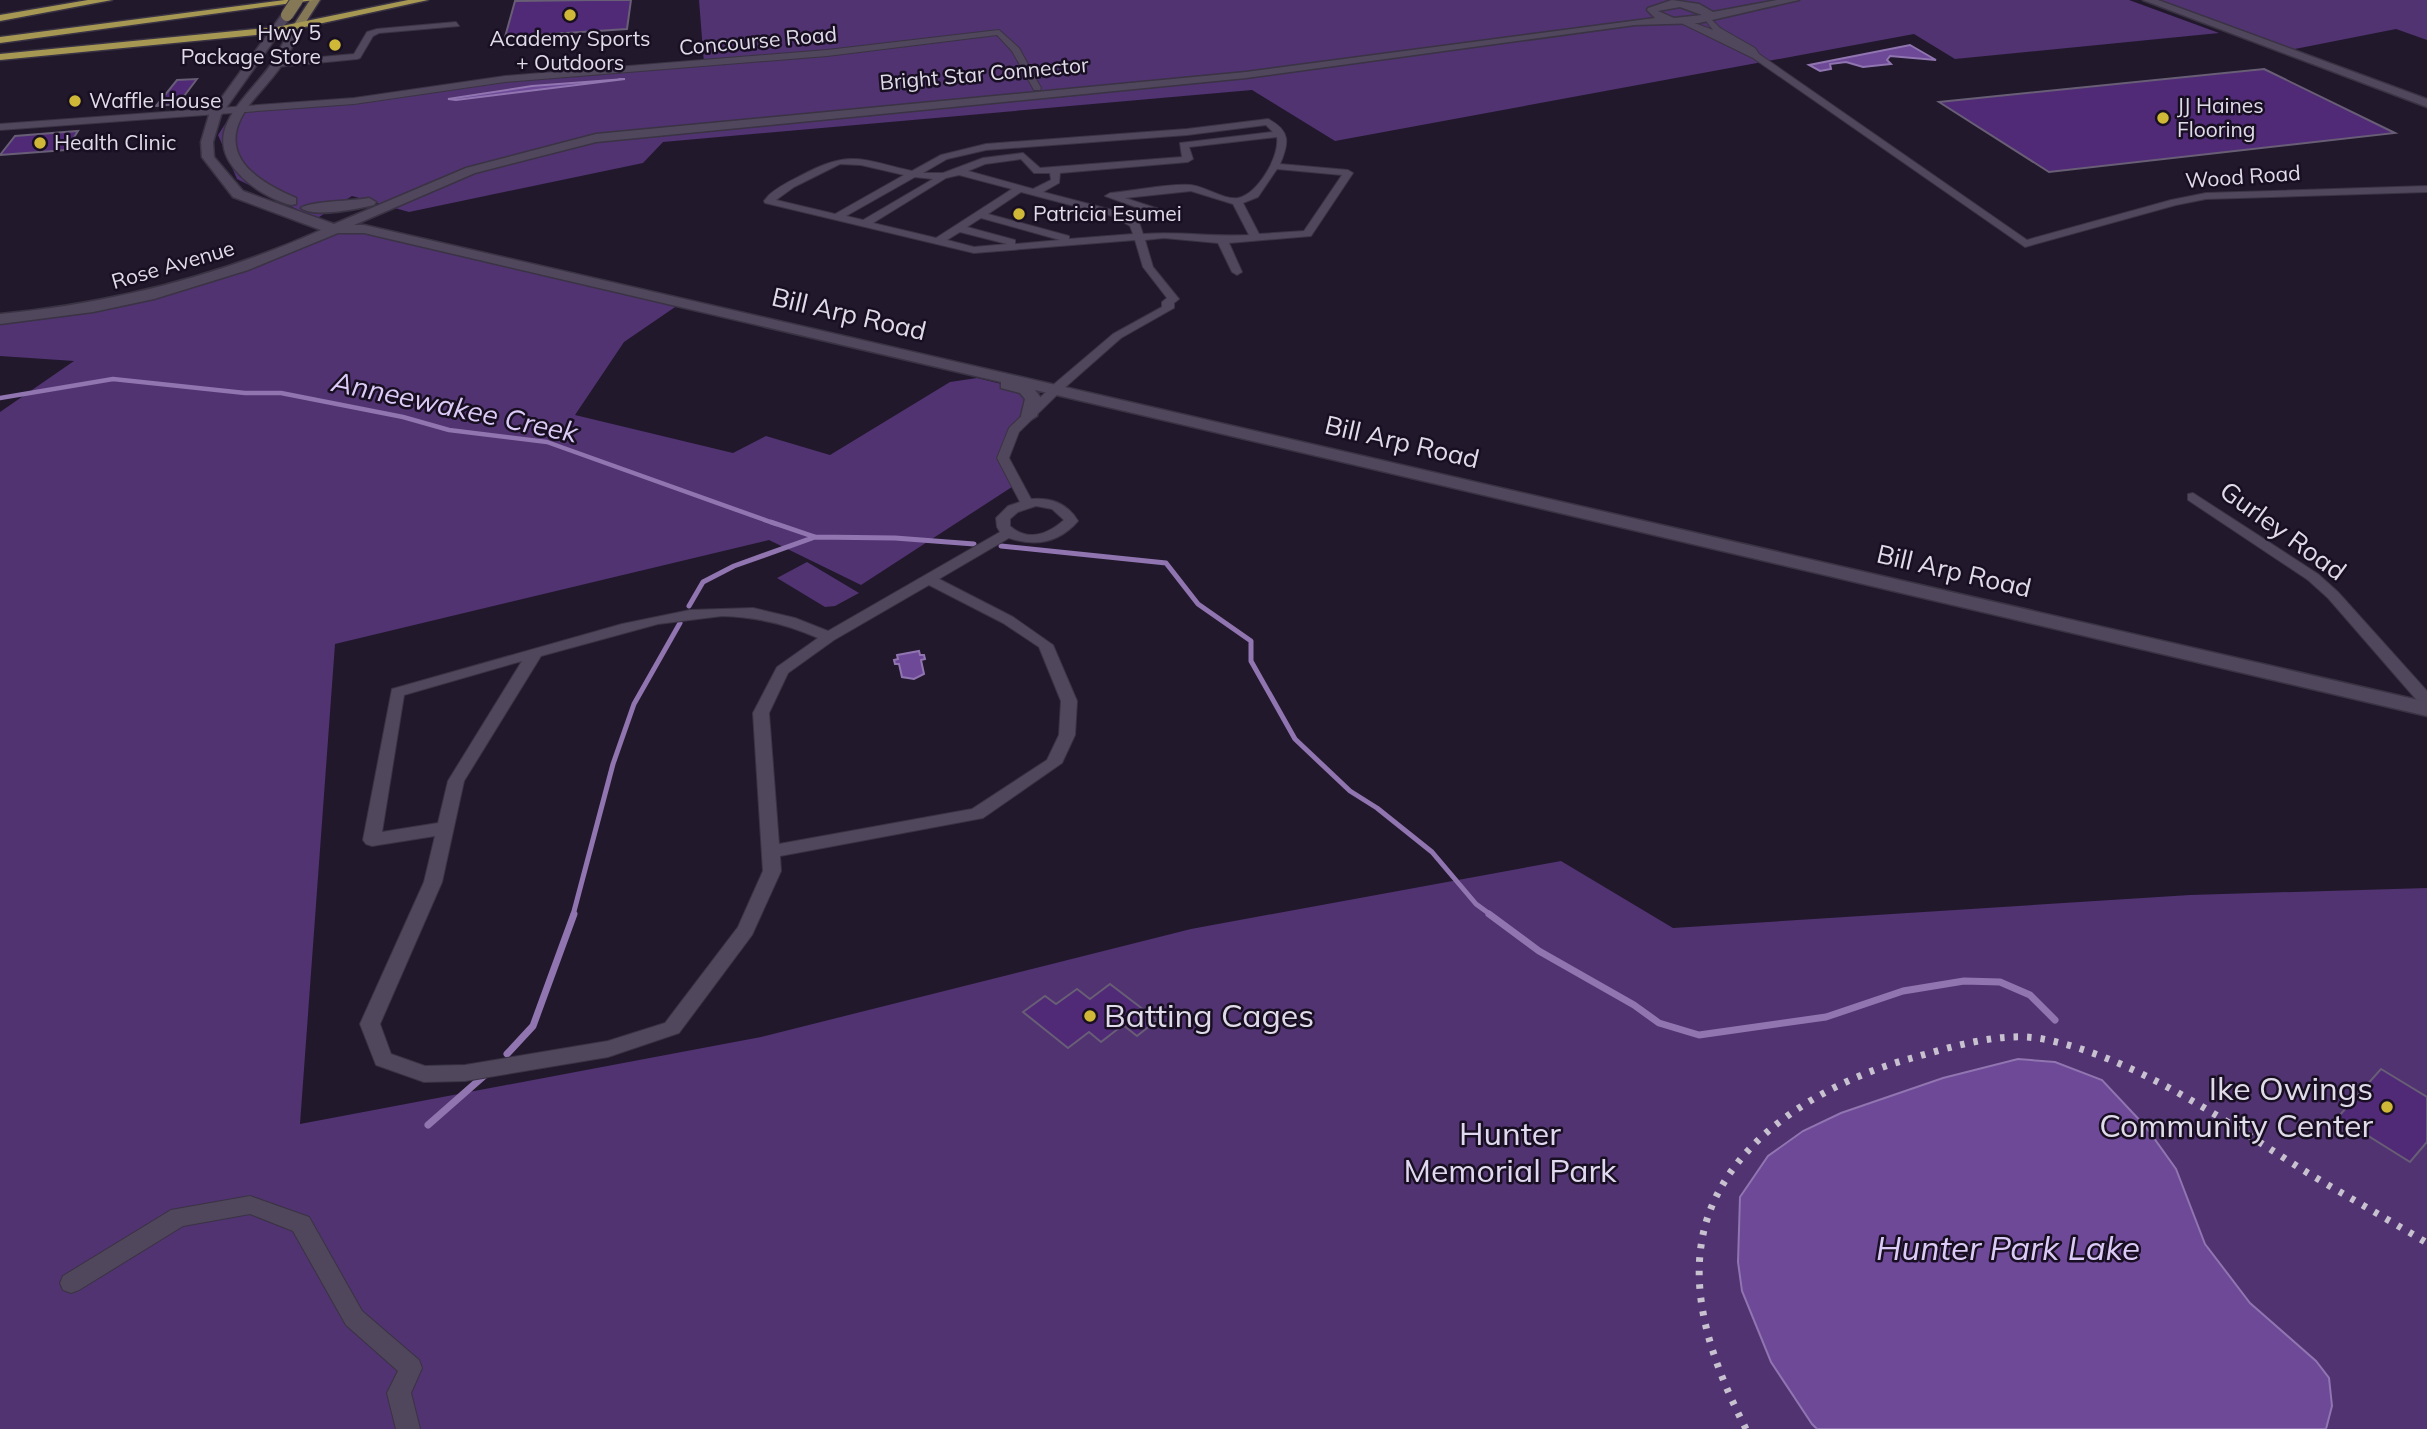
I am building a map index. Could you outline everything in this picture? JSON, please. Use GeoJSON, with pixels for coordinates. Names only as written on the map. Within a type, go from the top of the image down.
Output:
{"type":"FeatureCollection","features":[{"type":"Feature","properties":{"kind":"highway"},"geometry":{"type":"LineString","coordinates":[[0,18],[107,0]]}},
{"type":"Feature","properties":{"kind":"highway"},"geometry":{"type":"LineString","coordinates":[[0,31],[241,0]]}},
{"type":"Feature","properties":{"kind":"highway"},"geometry":{"type":"LineString","coordinates":[[0,40],[309,0]]}},
{"type":"Feature","properties":{"kind":"highway"},"geometry":{"type":"LineString","coordinates":[[287,15],[303,19],[331,19],[423,0]]}},
{"type":"Feature","properties":{"kind":"highway"},"geometry":{"type":"LineString","coordinates":[[0,57],[277,30],[303,19]]}},
{"type":"Feature","properties":{"kind":"highway"},"geometry":{"type":"LineString","coordinates":[[232,35],[258,37],[268,43]]}},
{"type":"Feature","properties":{"kind":"main road","name":"Bill Arp Road"},"geometry":{"type":"LineString","coordinates":[[287,15],[297,0]]}},
{"type":"Feature","properties":{"kind":"main road","name":"Bill Arp Road"},"geometry":{"type":"LineString","coordinates":[[303,19],[315,0]]}},
{"type":"Feature","properties":{"kind":"street"},"geometry":{"type":"LineString","coordinates":[[1670,0],[1704,10],[1712,25],[1752,50],[1756,56]]}},
{"type":"Feature","properties":{"kind":"street"},"geometry":{"type":"LineString","coordinates":[[1687,4],[1745,0]]}},
{"type":"Feature","properties":{"kind":"street"},"geometry":{"type":"LineString","coordinates":[[1707,16],[1794,0]]}},
{"type":"Feature","properties":{"kind":"street"},"geometry":{"type":"LineString","coordinates":[[2148,0],[2427,103]]}},
{"type":"Feature","properties":{"kind":"street","name":"Bright Star Connector"},"geometry":{"type":"LineString","coordinates":[[334,223],[369,202],[482,157],[591,130],[1297,62],[1625,17],[1653,6],[1687,4]]}},
{"type":"Feature","properties":{"kind":"street"},"geometry":{"type":"LineString","coordinates":[[1653,6],[1656,15],[1708,31],[1756,56]]}},
{"type":"Feature","properties":{"kind":"street","name":"Bill Arp Road"},"geometry":{"type":"LineString","coordinates":[[287,15],[219,110],[208,142],[208,157],[238,194],[277,209],[1057,388],[2427,709]]}},
{"type":"Feature","properties":{"kind":"street","name":"Bright Star Connector"},"geometry":{"type":"LineString","coordinates":[[334,223],[389,205],[451,178],[523,153],[609,136],[1246,75],[1635,22],[1676,21],[1707,16]]}},
{"type":"Feature","properties":{"kind":"street","name":"Bill Arp Road"},"geometry":{"type":"LineString","coordinates":[[303,19],[277,64],[242,108],[229,134],[230,150],[239,169],[271,192],[334,223]]}},
{"type":"Feature","properties":{"kind":"street"},"geometry":{"type":"LineString","coordinates":[[277,64],[357,56],[370,34],[377,31],[456,24]]}},
{"type":"Feature","properties":{"kind":"street","name":"Concourse Road"},"geometry":{"type":"LineString","coordinates":[[242,108],[354,101],[505,79],[814,54],[999,33],[1016,50],[1037,88]]}},
{"type":"Feature","properties":{"kind":"street","name":"Wood Road"},"geometry":{"type":"LineString","coordinates":[[1756,56],[2025,244],[2151,208],[2206,196],[2427,189]]}},
{"type":"Feature","properties":{"kind":"street"},"geometry":{"type":"LineString","coordinates":[[0,127],[242,108]]}},
{"type":"Feature","properties":{"kind":"street"},"geometry":{"type":"LineString","coordinates":[[835,218],[909,174],[944,157],[986,147],[1268,122],[1281,134],[1283,145],[1274,166],[1254,195],[1237,202]]}},
{"type":"Feature","properties":{"kind":"street"},"geometry":{"type":"LineString","coordinates":[[1176,131],[1183,145],[1189,173]]}},
{"type":"Feature","properties":{"kind":"street"},"geometry":{"type":"LineString","coordinates":[[1183,145],[1281,134]]}},
{"type":"Feature","properties":{"kind":"street"},"geometry":{"type":"LineString","coordinates":[[862,225],[941,178],[983,161],[1023,156],[1037,171],[1189,173],[1237,202],[1255,237]]}},
{"type":"Feature","properties":{"kind":"street"},"geometry":{"type":"LineString","coordinates":[[941,178],[848,161],[830,163],[778,191],[769,201],[974,250],[1139,237],[1222,240],[1307,234],[1349,173],[1274,166]]}},
{"type":"Feature","properties":{"kind":"street"},"geometry":{"type":"LineString","coordinates":[[1035,192],[1056,181],[1055,170]]}},
{"type":"Feature","properties":{"kind":"street"},"geometry":{"type":"LineString","coordinates":[[959,172],[1116,214],[1135,224],[1148,267],[1160,285],[1159,295],[1168,302],[1168,308],[1117,337],[1057,388],[1013,431],[1003,458],[1027,503]]}},
{"type":"Feature","properties":{"kind":"street"},"geometry":{"type":"LineString","coordinates":[[1154,211],[1110,196],[1189,173]]}},
{"type":"Feature","properties":{"kind":"street"},"geometry":{"type":"LineString","coordinates":[[937,242],[1020,188]]}},
{"type":"Feature","properties":{"kind":"street"},"geometry":{"type":"LineString","coordinates":[[308,208],[344,207],[369,202]]}},
{"type":"Feature","properties":{"kind":"street"},"geometry":{"type":"LineString","coordinates":[[389,205],[378,216],[379,222],[390,228],[491,252],[488,258]]}},
{"type":"Feature","properties":{"kind":"street"},"geometry":{"type":"LineString","coordinates":[[277,209],[293,225],[282,246]]}},
{"type":"Feature","properties":{"kind":"street"},"geometry":{"type":"LineString","coordinates":[[978,214],[1078,241]]}},
{"type":"Feature","properties":{"kind":"street","name":"Rose Avenue"},"geometry":{"type":"LineString","coordinates":[[0,319],[116,304],[196,284],[334,223]]}},
{"type":"Feature","properties":{"kind":"street"},"geometry":{"type":"LineString","coordinates":[[958,228],[1023,245]]}},
{"type":"Feature","properties":{"kind":"street"},"geometry":{"type":"LineString","coordinates":[[282,246],[339,239],[415,242]]}},
{"type":"Feature","properties":{"kind":"street"},"geometry":{"type":"LineString","coordinates":[[1222,240],[1237,272]]}},
{"type":"Feature","properties":{"kind":"street","name":"Rose Avenue"},"geometry":{"type":"LineString","coordinates":[[0,308],[83,299],[145,286],[282,246]]}},
{"type":"Feature","properties":{"kind":"street"},"geometry":{"type":"LineString","coordinates":[[961,366],[976,378],[1026,390],[1032,398],[1029,416]]}},
{"type":"Feature","properties":{"kind":"street","name":"Gurley Road"},"geometry":{"type":"LineString","coordinates":[[2193,497],[2313,577],[2333,595],[2427,701]]}},
{"type":"Feature","properties":{"kind":"street"},"geometry":{"type":"LineString","coordinates":[[1027,503],[1055,504],[1067,513],[1071,521],[1054,536],[1017,538],[1006,534],[1002,518],[1010,510],[1027,503]]}},
{"type":"Feature","properties":{"kind":"street"},"geometry":{"type":"LineString","coordinates":[[535,653],[457,781],[433,882],[370,1024],[383,1059],[424,1074],[464,1073],[608,1049],[672,1028],[746,930],[772,872],[761,713],[782,670],[829,637],[1006,534]]}},
{"type":"Feature","properties":{"kind":"street"},"geometry":{"type":"LineString","coordinates":[[771,852],[976,814],[1054,763],[1067,735],[1069,701],[1046,645],[1008,620],[931,580]]}},
{"type":"Feature","properties":{"kind":"street"},"geometry":{"type":"LineString","coordinates":[[445,828],[372,840],[397,692],[535,653],[703,612],[731,611],[784,618],[829,637]]}},
{"type":"Feature","properties":{"kind":"street"},"geometry":{"type":"LineString","coordinates":[[71,1283],[178,1217],[250,1205],[301,1224],[354,1318],[411,1368],[399,1394],[408,1429]]}},
{"type":"Feature","properties":{"kind":"green space"},"geometry":{"type":"Polygon","coordinates":[[[699,0],[2129,0],[2219,33],[1955,59],[1914,34],[1335,141],[1252,90],[663,142],[643,163],[409,212],[352,196],[316,219],[237,179],[218,135],[234,110],[354,101],[505,79],[704,64],[699,0]]]}},
{"type":"Feature","properties":{"kind":"green space"},"geometry":{"type":"Polygon","coordinates":[[[2148,0],[2427,0],[2427,40],[2396,29],[2285,51],[2148,0]]]}},
{"type":"Feature","properties":{"kind":"green space","name":"Hunter Memorial Park"},"geometry":{"type":"Polygon","coordinates":[[[336,228],[364,229],[681,303],[624,342],[575,415],[733,453],[766,436],[830,455],[950,382],[977,378],[1026,390],[1033,398],[1003,457],[1015,485],[861,585],[769,540],[335,644],[300,1124],[761,1037],[1191,929],[1561,861],[1673,928],[2190,895],[2427,888],[2427,1429],[0,1429],[0,412],[74,361],[0,356],[0,319],[196,284],[336,228]]]}},
{"type":"Feature","properties":{"kind":"green space"},"geometry":{"type":"Polygon","coordinates":[[[807,562],[859,593],[835,606],[825,607],[777,578],[807,562]]]}},
{"type":"Feature","properties":{"kind":"water"},"geometry":{"type":"Polygon","coordinates":[[[1910,45],[1936,60],[1890,56],[1887,60],[1891,64],[1863,67],[1846,62],[1830,64],[1831,69],[1820,71],[1809,65],[1910,45]]]}},
{"type":"Feature","properties":{"kind":"water"},"geometry":{"type":"Polygon","coordinates":[[[625,79],[456,100],[448,99],[532,86],[625,79]]]}},
{"type":"Feature","properties":{"kind":"water"},"geometry":{"type":"Polygon","coordinates":[[[919,651],[925,659],[921,660],[924,674],[914,679],[902,677],[899,664],[895,664],[894,660],[898,659],[897,655],[919,651]]]}},
{"type":"Feature","properties":{"kind":"water","name":"Hunter Park Lake"},"geometry":{"type":"Polygon","coordinates":[[[2018,1059],[2055,1062],[2102,1080],[2146,1127],[2176,1169],[2205,1244],[2250,1303],[2316,1361],[2329,1378],[2332,1406],[2326,1429],[1817,1429],[1812,1424],[1771,1362],[1742,1291],[1738,1262],[1740,1197],[1768,1156],[1803,1131],[1841,1113],[1943,1078],[2018,1059]]]}},
{"type":"Feature","properties":{"kind":"building","name":"Academy Sports + Outdoors"},"geometry":{"type":"Polygon","coordinates":[[[631,0],[627,29],[505,37],[515,1],[631,0]]]}},
{"type":"Feature","properties":{"kind":"building","name":"JJ Haines Flooring"},"geometry":{"type":"Polygon","coordinates":[[[2264,69],[2395,133],[2049,172],[1939,102],[2264,69]]]}},
{"type":"Feature","properties":{"kind":"building"},"geometry":{"type":"Polygon","coordinates":[[[197,79],[178,104],[156,106],[177,80],[197,79]]]}},
{"type":"Feature","properties":{"kind":"building","name":"Health Clinic"},"geometry":{"type":"Polygon","coordinates":[[[78,131],[66,150],[0,155],[15,136],[78,131]]]}},
{"type":"Feature","properties":{"kind":"building","name":"Batting Cages"},"geometry":{"type":"Polygon","coordinates":[[[1110,984],[1157,1020],[1137,1036],[1123,1025],[1101,1042],[1089,1032],[1068,1048],[1023,1012],[1045,996],[1056,1004],[1077,989],[1090,999],[1110,984]]]}},
{"type":"Feature","properties":{"kind":"building","name":"Ike Owings Community Center"},"geometry":{"type":"Polygon","coordinates":[[[2381,1069],[2427,1097],[2427,1142],[2410,1162],[2338,1117],[2381,1069]]]}},
{"type":"Feature","properties":{"kind":"waterway","name":"Anneewakee Creek"},"geometry":{"type":"LineString","coordinates":[[0,398],[113,379],[245,393],[281,393],[403,417],[449,430],[547,442],[776,524]]}},
{"type":"Feature","properties":{"kind":"waterway","name":"Anneewakee Creek"},"geometry":{"type":"LineString","coordinates":[[771,522],[815,537]]}},
{"type":"Feature","properties":{"kind":"waterway"},"geometry":{"type":"LineString","coordinates":[[689,606],[703,582],[734,566],[815,537]]}},
{"type":"Feature","properties":{"kind":"waterway","name":"Anneewakee Creek"},"geometry":{"type":"LineString","coordinates":[[815,537],[895,538],[974,544]]}},
{"type":"Feature","properties":{"kind":"waterway"},"geometry":{"type":"LineString","coordinates":[[1001,546],[1166,563],[1198,604],[1251,641],[1251,661],[1295,739],[1350,791],[1377,808],[1432,852],[1476,904],[1491,915]]}},
{"type":"Feature","properties":{"kind":"waterway"},"geometry":{"type":"LineString","coordinates":[[573,915],[613,764],[634,704],[680,623]]}},
{"type":"Feature","properties":{"kind":"waterway"},"geometry":{"type":"LineString","coordinates":[[507,1054],[533,1026],[574,914]]}},
{"type":"Feature","properties":{"kind":"waterway"},"geometry":{"type":"LineString","coordinates":[[1489,914],[1539,951],[1634,1005],[1659,1023],[1699,1035],[1826,1017],[1903,991],[1964,981],[2000,982],[2030,995],[2055,1020]]}},
{"type":"Feature","properties":{"kind":"waterway"},"geometry":{"type":"LineString","coordinates":[[428,1125],[486,1074]]}},
{"type":"Feature","properties":{"kind":"railway"},"geometry":{"type":"LineString","coordinates":[[1746,1429],[1717,1364],[1700,1293],[1701,1246],[1710,1210],[1727,1177],[1750,1148],[1778,1123],[1843,1083],[1912,1058],[1980,1041],[2014,1037],[2048,1040],[2081,1049],[2115,1062],[2180,1094],[2427,1243]]}},
{"type":"Feature","properties":{"kind":"place","name":"Academy Sports + Outdoors"},"geometry":{"type":"Point","coordinates":[570,15]}},
{"type":"Feature","properties":{"kind":"place","name":"Hwy 5 Package Store"},"geometry":{"type":"Point","coordinates":[335,45]}},
{"type":"Feature","properties":{"kind":"place","name":"Waffle House"},"geometry":{"type":"Point","coordinates":[75,101]}},
{"type":"Feature","properties":{"kind":"place","name":"JJ Haines Flooring"},"geometry":{"type":"Point","coordinates":[2163,118]}},
{"type":"Feature","properties":{"kind":"place","name":"Health Clinic"},"geometry":{"type":"Point","coordinates":[40,143]}},
{"type":"Feature","properties":{"kind":"place","name":"Patricia Esumei"},"geometry":{"type":"Point","coordinates":[1019,214]}},
{"type":"Feature","properties":{"kind":"place","name":"Batting Cages"},"geometry":{"type":"Point","coordinates":[1090,1016]}},
{"type":"Feature","properties":{"kind":"place","name":"Ike Owings Community Center"},"geometry":{"type":"Point","coordinates":[2387,1107]}}]}
